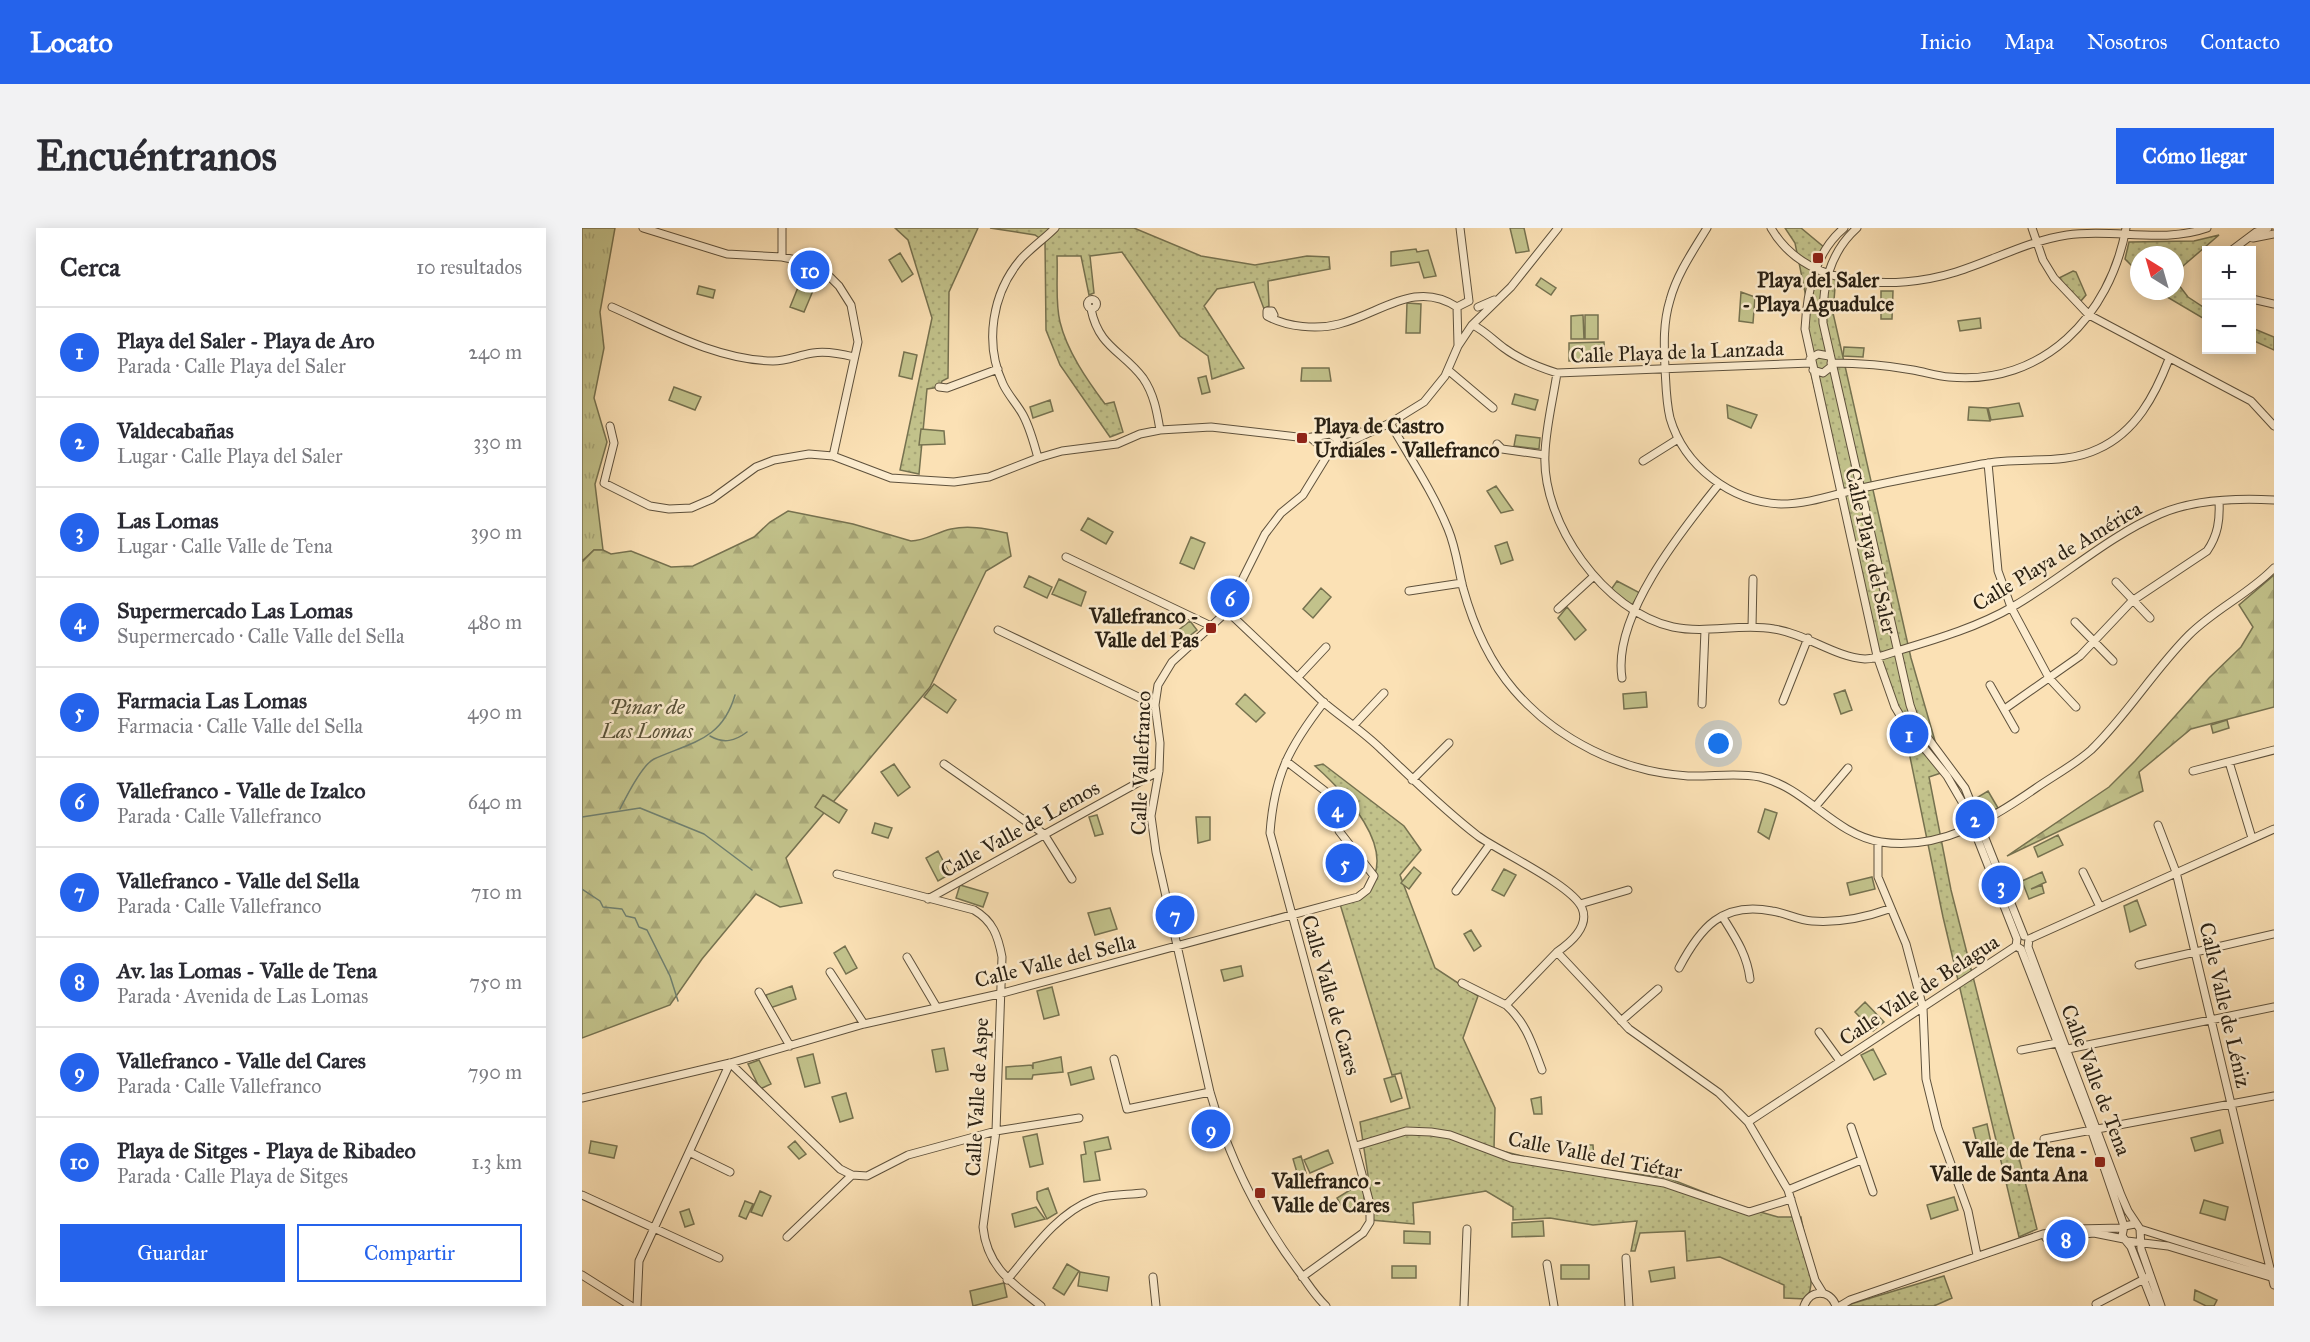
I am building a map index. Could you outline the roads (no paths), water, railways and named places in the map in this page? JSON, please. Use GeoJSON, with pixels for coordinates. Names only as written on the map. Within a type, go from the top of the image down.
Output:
{"type":"FeatureCollection","features":[{"type":"Feature","properties":{"kind":"street"},"geometry":{"type":"LineString","coordinates":[[643,228],[727,254],[782,256],[806,262],[825,272],[839,286],[851,305],[858,342],[833,456]]}},
{"type":"Feature","properties":{"kind":"street"},"geometry":{"type":"LineString","coordinates":[[782,228],[782,256]]}},
{"type":"Feature","properties":{"kind":"street"},"geometry":{"type":"LineString","coordinates":[[1038,458],[1024,416],[1004,385],[998,369],[992,344],[993,320],[1000,292],[1021,260],[1055,228]]}},
{"type":"Feature","properties":{"kind":"street"},"geometry":{"type":"LineString","coordinates":[[1460,228],[1469,301],[1478,307]]}},
{"type":"Feature","properties":{"kind":"street"},"geometry":{"type":"LineString","coordinates":[[1328,448],[1390,423],[1424,402],[1448,370],[1458,346],[1476,322],[1532,262],[1558,228]]}},
{"type":"Feature","properties":{"kind":"street"},"geometry":{"type":"LineString","coordinates":[[1707,228],[1685,263],[1669,302],[1665,323],[1666,398],[1678,439],[1693,460],[1719,484],[1740,495],[1781,504],[1804,502],[1988,463],[2070,459],[2099,449],[2123,433],[2142,414],[2159,386],[2169,359]]}},
{"type":"Feature","properties":{"kind":"street"},"geometry":{"type":"LineString","coordinates":[[1771,228],[1790,253],[1815,270],[1872,282],[1918,279],[1953,273],[2035,240],[2079,231],[2168,234],[2207,228]]}},
{"type":"Feature","properties":{"kind":"street","name":"Calle Playa del Saler"},"geometry":{"type":"LineString","coordinates":[[1844,228],[1826,250],[1815,270],[1807,297],[1805,329],[1811,364],[1877,656],[1895,708],[1907,728],[1947,776],[1977,826]]}},
{"type":"Feature","properties":{"kind":"street","name":"Calle Playa del Saler"},"geometry":{"type":"LineString","coordinates":[[1857,228],[1846,238],[1827,274],[1822,313],[1831,362],[1896,651],[1916,722],[1965,788],[1992,864]]}},
{"type":"Feature","properties":{"kind":"street"},"geometry":{"type":"LineString","coordinates":[[2032,228],[2035,240],[2054,278],[2089,315],[2251,401],[2274,426]]}},
{"type":"Feature","properties":{"kind":"street"},"geometry":{"type":"LineString","coordinates":[[2238,246],[2256,232],[2268,228]]}},
{"type":"Feature","properties":{"kind":"street"},"geometry":{"type":"LineString","coordinates":[[1831,362],[1823,373],[1811,364],[1818,354],[1831,362],[1889,366],[1948,377],[1979,377],[2009,372],[2047,356],[2089,315],[2113,276],[2125,231]]}},
{"type":"Feature","properties":{"kind":"street"},"geometry":{"type":"LineString","coordinates":[[2240,246],[2258,236],[2274,234]]}},
{"type":"Feature","properties":{"kind":"street"},"geometry":{"type":"LineString","coordinates":[[1478,307],[1501,296]]}},
{"type":"Feature","properties":{"kind":"street"},"geometry":{"type":"LineString","coordinates":[[1272,318],[1308,326],[1339,324],[1404,298],[1428,297],[1447,300],[1457,307]]}},
{"type":"Feature","properties":{"kind":"street"},"geometry":{"type":"LineString","coordinates":[[2256,300],[2274,304]]}},
{"type":"Feature","properties":{"kind":"street"},"geometry":{"type":"LineString","coordinates":[[1457,307],[1469,301]]}},
{"type":"Feature","properties":{"kind":"street"},"geometry":{"type":"LineString","coordinates":[[612,307],[689,340],[743,358],[773,361],[794,359],[814,352],[854,357]]}},
{"type":"Feature","properties":{"kind":"street"},"geometry":{"type":"LineString","coordinates":[[1457,307],[1458,346]]}},
{"type":"Feature","properties":{"kind":"street"},"geometry":{"type":"LineString","coordinates":[[1476,322],[1478,307]]}},
{"type":"Feature","properties":{"kind":"street"},"geometry":{"type":"LineString","coordinates":[[1091,309],[1101,336],[1142,376],[1150,388],[1156,404],[1160,430]]}},
{"type":"Feature","properties":{"kind":"street","name":"Calle Playa de la Lanzada"},"geometry":{"type":"LineString","coordinates":[[1458,322],[1476,322],[1502,347],[1524,360],[1557,373],[1811,364]]}},
{"type":"Feature","properties":{"kind":"street"},"geometry":{"type":"LineString","coordinates":[[939,387],[947,388],[998,369]]}},
{"type":"Feature","properties":{"kind":"street"},"geometry":{"type":"LineString","coordinates":[[1448,370],[1493,408]]}},
{"type":"Feature","properties":{"kind":"street"},"geometry":{"type":"LineString","coordinates":[[1557,373],[1545,455],[1551,498],[1560,525],[1577,557],[1594,576],[1634,612]]}},
{"type":"Feature","properties":{"kind":"street"},"geometry":{"type":"LineString","coordinates":[[1390,423],[1449,531],[1462,583],[1480,636],[1499,671],[1535,711],[1562,734],[1603,756],[1656,772],[1689,776],[1732,774],[1761,777],[1793,790],[1847,830],[1878,842],[1897,844],[1923,842],[1977,826],[2020,801],[2089,751],[2194,630],[2256,586],[2274,568]]}},
{"type":"Feature","properties":{"kind":"street"},"geometry":{"type":"LineString","coordinates":[[610,426],[614,443],[604,483],[650,506],[669,509],[691,508],[712,499],[756,467],[774,460],[809,454],[833,456],[891,478],[924,482],[954,482],[989,477],[1062,451],[1111,445],[1140,434],[1160,430],[1211,427],[1311,438],[1374,430]]}},
{"type":"Feature","properties":{"kind":"street"},"geometry":{"type":"LineString","coordinates":[[1323,436],[1328,448]]}},
{"type":"Feature","properties":{"kind":"street"},"geometry":{"type":"LineString","coordinates":[[1328,448],[1335,436]]}},
{"type":"Feature","properties":{"kind":"street"},"geometry":{"type":"LineString","coordinates":[[1311,438],[1328,448]]}},
{"type":"Feature","properties":{"kind":"street"},"geometry":{"type":"LineString","coordinates":[[1642,461],[1678,439]]}},
{"type":"Feature","properties":{"kind":"street"},"geometry":{"type":"LineString","coordinates":[[1497,444],[1502,448],[1545,455]]}},
{"type":"Feature","properties":{"kind":"street","name":"Calle Vallefranco"},"geometry":{"type":"LineString","coordinates":[[1323,1304],[1272,1237],[1259,1214],[1220,1126],[1176,948],[1151,816],[1159,771],[1160,743],[1155,705],[1158,685],[1172,662],[1212,626],[1226,610],[1265,534],[1281,513],[1302,495],[1328,448]]}},
{"type":"Feature","properties":{"kind":"street"},"geometry":{"type":"LineString","coordinates":[[1988,463],[1998,571],[2012,607],[2049,678],[2076,707]]}},
{"type":"Feature","properties":{"kind":"street"},"geometry":{"type":"LineString","coordinates":[[1622,678],[1622,642],[1634,612],[1678,536],[1719,484]]}},
{"type":"Feature","properties":{"kind":"street","name":"Calle Playa de América"},"geometry":{"type":"LineString","coordinates":[[1634,612],[1674,627],[1705,630],[1752,627],[1793,632],[1845,656],[1868,659],[1950,635],[2012,607],[2125,531],[2162,513],[2220,501],[2274,500]]}},
{"type":"Feature","properties":{"kind":"street"},"geometry":{"type":"LineString","coordinates":[[2006,708],[2095,642],[2132,601],[2207,551],[2215,538],[2219,525],[2220,501]]}},
{"type":"Feature","properties":{"kind":"street"},"geometry":{"type":"LineString","coordinates":[[1066,557],[1212,626]]}},
{"type":"Feature","properties":{"kind":"street"},"geometry":{"type":"LineString","coordinates":[[1558,609],[1594,576]]}},
{"type":"Feature","properties":{"kind":"street"},"geometry":{"type":"LineString","coordinates":[[1752,627],[1753,579]]}},
{"type":"Feature","properties":{"kind":"street"},"geometry":{"type":"LineString","coordinates":[[2116,582],[2150,618]]}},
{"type":"Feature","properties":{"kind":"street"},"geometry":{"type":"LineString","coordinates":[[1409,591],[1462,583]]}},
{"type":"Feature","properties":{"kind":"street"},"geometry":{"type":"LineString","coordinates":[[1226,610],[1412,780],[1490,844],[1556,885],[1580,904],[1584,912],[1581,928],[1572,942],[1557,952],[1506,1005]]}},
{"type":"Feature","properties":{"kind":"street"},"geometry":{"type":"LineString","coordinates":[[2075,622],[2113,661]]}},
{"type":"Feature","properties":{"kind":"street"},"geometry":{"type":"LineString","coordinates":[[998,630],[1155,705]]}},
{"type":"Feature","properties":{"kind":"street"},"geometry":{"type":"LineString","coordinates":[[1702,704],[1705,630]]}},
{"type":"Feature","properties":{"kind":"street"},"geometry":{"type":"LineString","coordinates":[[1783,701],[1808,638]]}},
{"type":"Feature","properties":{"kind":"street"},"geometry":{"type":"LineString","coordinates":[[1298,677],[1326,647]]}},
{"type":"Feature","properties":{"kind":"street"},"geometry":{"type":"LineString","coordinates":[[1990,685],[2006,708],[2015,729]]}},
{"type":"Feature","properties":{"kind":"street"},"geometry":{"type":"LineString","coordinates":[[1354,725],[1384,693]]}},
{"type":"Feature","properties":{"kind":"street","name":"Calle Valle de Cares"},"geometry":{"type":"LineString","coordinates":[[1302,1277],[1347,1246],[1363,1233],[1370,1222],[1370,1204],[1356,1146],[1270,833],[1277,779],[1303,729],[1324,702]]}},
{"type":"Feature","properties":{"kind":"street"},"geometry":{"type":"LineString","coordinates":[[1412,780],[1449,743]]}},
{"type":"Feature","properties":{"kind":"street"},"geometry":{"type":"LineString","coordinates":[[2193,771],[2274,750]]}},
{"type":"Feature","properties":{"kind":"street","name":"Calle Valle del Sella"},"geometry":{"type":"LineString","coordinates":[[582,1098],[730,1063],[864,1024],[936,1006],[999,994],[1358,897],[1367,890],[1374,876],[1339,831],[1338,811],[1325,791],[1286,761]]}},
{"type":"Feature","properties":{"kind":"street"},"geometry":{"type":"LineString","coordinates":[[2229,762],[2252,838]]}},
{"type":"Feature","properties":{"kind":"street"},"geometry":{"type":"LineString","coordinates":[[944,764],[1044,834],[1072,879]]}},
{"type":"Feature","properties":{"kind":"street"},"geometry":{"type":"LineString","coordinates":[[1815,807],[1848,768]]}},
{"type":"Feature","properties":{"kind":"street","name":"Calle Valle de Lemos"},"geometry":{"type":"LineString","coordinates":[[928,899],[1159,771]]}},
{"type":"Feature","properties":{"kind":"street"},"geometry":{"type":"LineString","coordinates":[[2157,825],[2176,872]]}},
{"type":"Feature","properties":{"kind":"street","name":"Calle Valle de Belagua"},"geometry":{"type":"LineString","coordinates":[[1748,1122],[2022,943],[2274,829]]}},
{"type":"Feature","properties":{"kind":"street"},"geometry":{"type":"LineString","coordinates":[[1878,842],[1878,877],[1889,909],[1906,944],[1923,1008],[1926,1079],[1938,1128],[1968,1211],[1977,1256]]}},
{"type":"Feature","properties":{"kind":"street"},"geometry":{"type":"LineString","coordinates":[[1456,891],[1490,844]]}},
{"type":"Feature","properties":{"kind":"street","name":"Calle Valle de Tena"},"geometry":{"type":"LineString","coordinates":[[1992,864],[2057,1043],[2139,1234],[2154,1306]]}},
{"type":"Feature","properties":{"kind":"street"},"geometry":{"type":"LineString","coordinates":[[2083,872],[2100,907]]}},
{"type":"Feature","properties":{"kind":"street","name":"Calle Valle de Léniz"},"geometry":{"type":"LineString","coordinates":[[2176,872],[2273,1276]]}},
{"type":"Feature","properties":{"kind":"street","name":"Calle Valle de Aspe"},"geometry":{"type":"LineString","coordinates":[[837,873],[974,910],[992,925],[999,938],[1002,957],[996,1131],[983,1227],[990,1258],[1007,1280],[1041,1306]]}},
{"type":"Feature","properties":{"kind":"street"},"geometry":{"type":"LineString","coordinates":[[1580,904],[1628,890]]}},
{"type":"Feature","properties":{"kind":"street"},"geometry":{"type":"LineString","coordinates":[[1678,968],[1702,931],[1722,916],[1738,910],[1756,909],[1811,921],[1845,921],[1889,909]]}},
{"type":"Feature","properties":{"kind":"street"},"geometry":{"type":"LineString","coordinates":[[1722,916],[1745,955],[1750,979]]}},
{"type":"Feature","properties":{"kind":"street"},"geometry":{"type":"LineString","coordinates":[[2139,965],[2274,934]]}},
{"type":"Feature","properties":{"kind":"street","name":"Calle Valle de Tena"},"geometry":{"type":"LineString","coordinates":[[2022,943],[2068,1049],[2122,1218],[2125,1240],[2148,1277],[2161,1306]]}},
{"type":"Feature","properties":{"kind":"street"},"geometry":{"type":"LineString","coordinates":[[1557,952],[1621,1021],[1647,1044],[1719,1093],[1748,1122],[1788,1190],[1815,1280],[1822,1293],[1836,1304],[1977,1256],[2060,1231],[2124,1227],[2168,1246],[2273,1276]]}},
{"type":"Feature","properties":{"kind":"street"},"geometry":{"type":"LineString","coordinates":[[907,957],[936,1006]]}},
{"type":"Feature","properties":{"kind":"street"},"geometry":{"type":"LineString","coordinates":[[830,972],[864,1024]]}},
{"type":"Feature","properties":{"kind":"street"},"geometry":{"type":"LineString","coordinates":[[1462,983],[1506,1005],[1519,1016],[1529,1032],[1542,1070]]}},
{"type":"Feature","properties":{"kind":"street"},"geometry":{"type":"LineString","coordinates":[[1621,1021],[1658,989]]}},
{"type":"Feature","properties":{"kind":"street"},"geometry":{"type":"LineString","coordinates":[[759,992],[790,1046]]}},
{"type":"Feature","properties":{"kind":"street"},"geometry":{"type":"LineString","coordinates":[[2021,1050],[2057,1043],[2068,1049],[2274,1007]]}},
{"type":"Feature","properties":{"kind":"street","name":"Calle Valle de Belagua"},"geometry":{"type":"LineString","coordinates":[[1819,1032],[1840,1061]]}},
{"type":"Feature","properties":{"kind":"street"},"geometry":{"type":"LineString","coordinates":[[1114,1059],[1127,1109],[1210,1092]]}},
{"type":"Feature","properties":{"kind":"street"},"geometry":{"type":"LineString","coordinates":[[636,1306],[639,1261],[651,1229],[730,1063],[840,1169],[852,1175],[867,1176],[908,1155],[996,1131],[1079,1118]]}},
{"type":"Feature","properties":{"kind":"street"},"geometry":{"type":"LineString","coordinates":[[2044,1139],[2274,1096]]}},
{"type":"Feature","properties":{"kind":"street"},"geometry":{"type":"LineString","coordinates":[[1851,1127],[1873,1192]]}},
{"type":"Feature","properties":{"kind":"street","name":"Calle Valle del Tiétar"},"geometry":{"type":"LineString","coordinates":[[1356,1146],[1406,1131],[1431,1132],[1450,1136],[1511,1158],[1664,1183],[1749,1212],[1791,1199]]}},
{"type":"Feature","properties":{"kind":"street"},"geometry":{"type":"LineString","coordinates":[[689,1152],[730,1172]]}},
{"type":"Feature","properties":{"kind":"street"},"geometry":{"type":"LineString","coordinates":[[1788,1190],[1861,1160]]}},
{"type":"Feature","properties":{"kind":"street"},"geometry":{"type":"LineString","coordinates":[[787,1237],[852,1175]]}},
{"type":"Feature","properties":{"kind":"street"},"geometry":{"type":"LineString","coordinates":[[1007,1280],[1048,1233],[1079,1206],[1094,1199],[1143,1193]]}},
{"type":"Feature","properties":{"kind":"street"},"geometry":{"type":"LineString","coordinates":[[582,1195],[651,1229],[719,1258]]}},
{"type":"Feature","properties":{"kind":"street"},"geometry":{"type":"LineString","coordinates":[[2114,1228],[2122,1218]]}},
{"type":"Feature","properties":{"kind":"street"},"geometry":{"type":"LineString","coordinates":[[1464,1306],[1467,1229]]}},
{"type":"Feature","properties":{"kind":"street"},"geometry":{"type":"LineString","coordinates":[[2031,1239],[2094,1233],[2125,1240],[2139,1234],[2273,1276]]}},
{"type":"Feature","properties":{"kind":"street"},"geometry":{"type":"LineString","coordinates":[[1626,1258],[1629,1306]]}},
{"type":"Feature","properties":{"kind":"street"},"geometry":{"type":"LineString","coordinates":[[1547,1264],[1554,1306]]}},
{"type":"Feature","properties":{"kind":"street"},"geometry":{"type":"LineString","coordinates":[[582,1275],[631,1306]]}},
{"type":"Feature","properties":{"kind":"street"},"geometry":{"type":"LineString","coordinates":[[1152,1277],[1156,1306]]}},
{"type":"Feature","properties":{"kind":"street"},"geometry":{"type":"LineString","coordinates":[[2096,1304],[2148,1277]]}},
{"type":"Feature","properties":{"kind":"street"},"geometry":{"type":"LineString","coordinates":[[1811,1296],[1815,1280]]}},
{"type":"Feature","properties":{"kind":"street"},"geometry":{"type":"LineString","coordinates":[[1802,1305],[1811,1296],[1822,1293]]}},
{"type":"Feature","properties":{"kind":"waterway"},"geometry":{"type":"LineString","coordinates":[[620,809],[635,781],[650,762],[704,738],[714,731],[722,722],[735,695]]}},
{"type":"Feature","properties":{"kind":"waterway"},"geometry":{"type":"LineString","coordinates":[[710,736],[720,740],[729,740],[738,738],[747,732]]}},
{"type":"Feature","properties":{"kind":"waterway"},"geometry":{"type":"LineString","coordinates":[[582,817],[640,808],[704,834],[752,870]]}},
{"type":"Feature","properties":{"kind":"waterway"},"geometry":{"type":"LineString","coordinates":[[582,889],[600,901],[603,907],[622,909],[626,916],[635,918],[639,927],[647,930],[670,976],[678,1001]]}},
{"type":"Feature","properties":{"kind":"place","name":"Playa del Saler - Playa Aguadulce"},"geometry":{"type":"Point","coordinates":[1818,258]}},
{"type":"Feature","properties":{"kind":"place","name":"Playa de Sitges - Playa de Ribadeo"},"geometry":{"type":"Point","coordinates":[810,270]}},
{"type":"Feature","properties":{"kind":"place","name":"Playa de Castro Urdiales - Vallefranco"},"geometry":{"type":"Point","coordinates":[1302,438]}},
{"type":"Feature","properties":{"kind":"place","name":"Vallefranco - Valle de Izalco"},"geometry":{"type":"Point","coordinates":[1230,598]}},
{"type":"Feature","properties":{"kind":"place","name":"Vallefranco - Valle del Pas"},"geometry":{"type":"Point","coordinates":[1211,628]}},
{"type":"Feature","properties":{"kind":"place","name":"Playa del Saler - Playa de Aro"},"geometry":{"type":"Point","coordinates":[1909,734]}},
{"type":"Feature","properties":{"kind":"place","name":"Supermercado Las Lomas"},"geometry":{"type":"Point","coordinates":[1337,809]}},
{"type":"Feature","properties":{"kind":"place","name":"Valdecabañas"},"geometry":{"type":"Point","coordinates":[1975,819]}},
{"type":"Feature","properties":{"kind":"place","name":"Farmacia Las Lomas"},"geometry":{"type":"Point","coordinates":[1345,863]}},
{"type":"Feature","properties":{"kind":"place","name":"Las Lomas"},"geometry":{"type":"Point","coordinates":[2001,885]}},
{"type":"Feature","properties":{"kind":"place","name":"Vallefranco - Valle del Sella"},"geometry":{"type":"Point","coordinates":[1175,915]}},
{"type":"Feature","properties":{"kind":"place","name":"Vallefranco - Valle del Cares"},"geometry":{"type":"Point","coordinates":[1211,1129]}},
{"type":"Feature","properties":{"kind":"place","name":"Valle de Tena - Valle de Santa Ana"},"geometry":{"type":"Point","coordinates":[2100,1162]}},
{"type":"Feature","properties":{"kind":"place","name":"Vallefranco - Valle de Cares"},"geometry":{"type":"Point","coordinates":[1260,1193]}},
{"type":"Feature","properties":{"kind":"place","name":"Av. las Lomas - Valle de Tena"},"geometry":{"type":"Point","coordinates":[2066,1239]}},
{"type":"Feature","properties":{"kind":"park label","name":"Pinar de Las Lomas"},"geometry":{"type":"Point","coordinates":[647,719]}}]}
